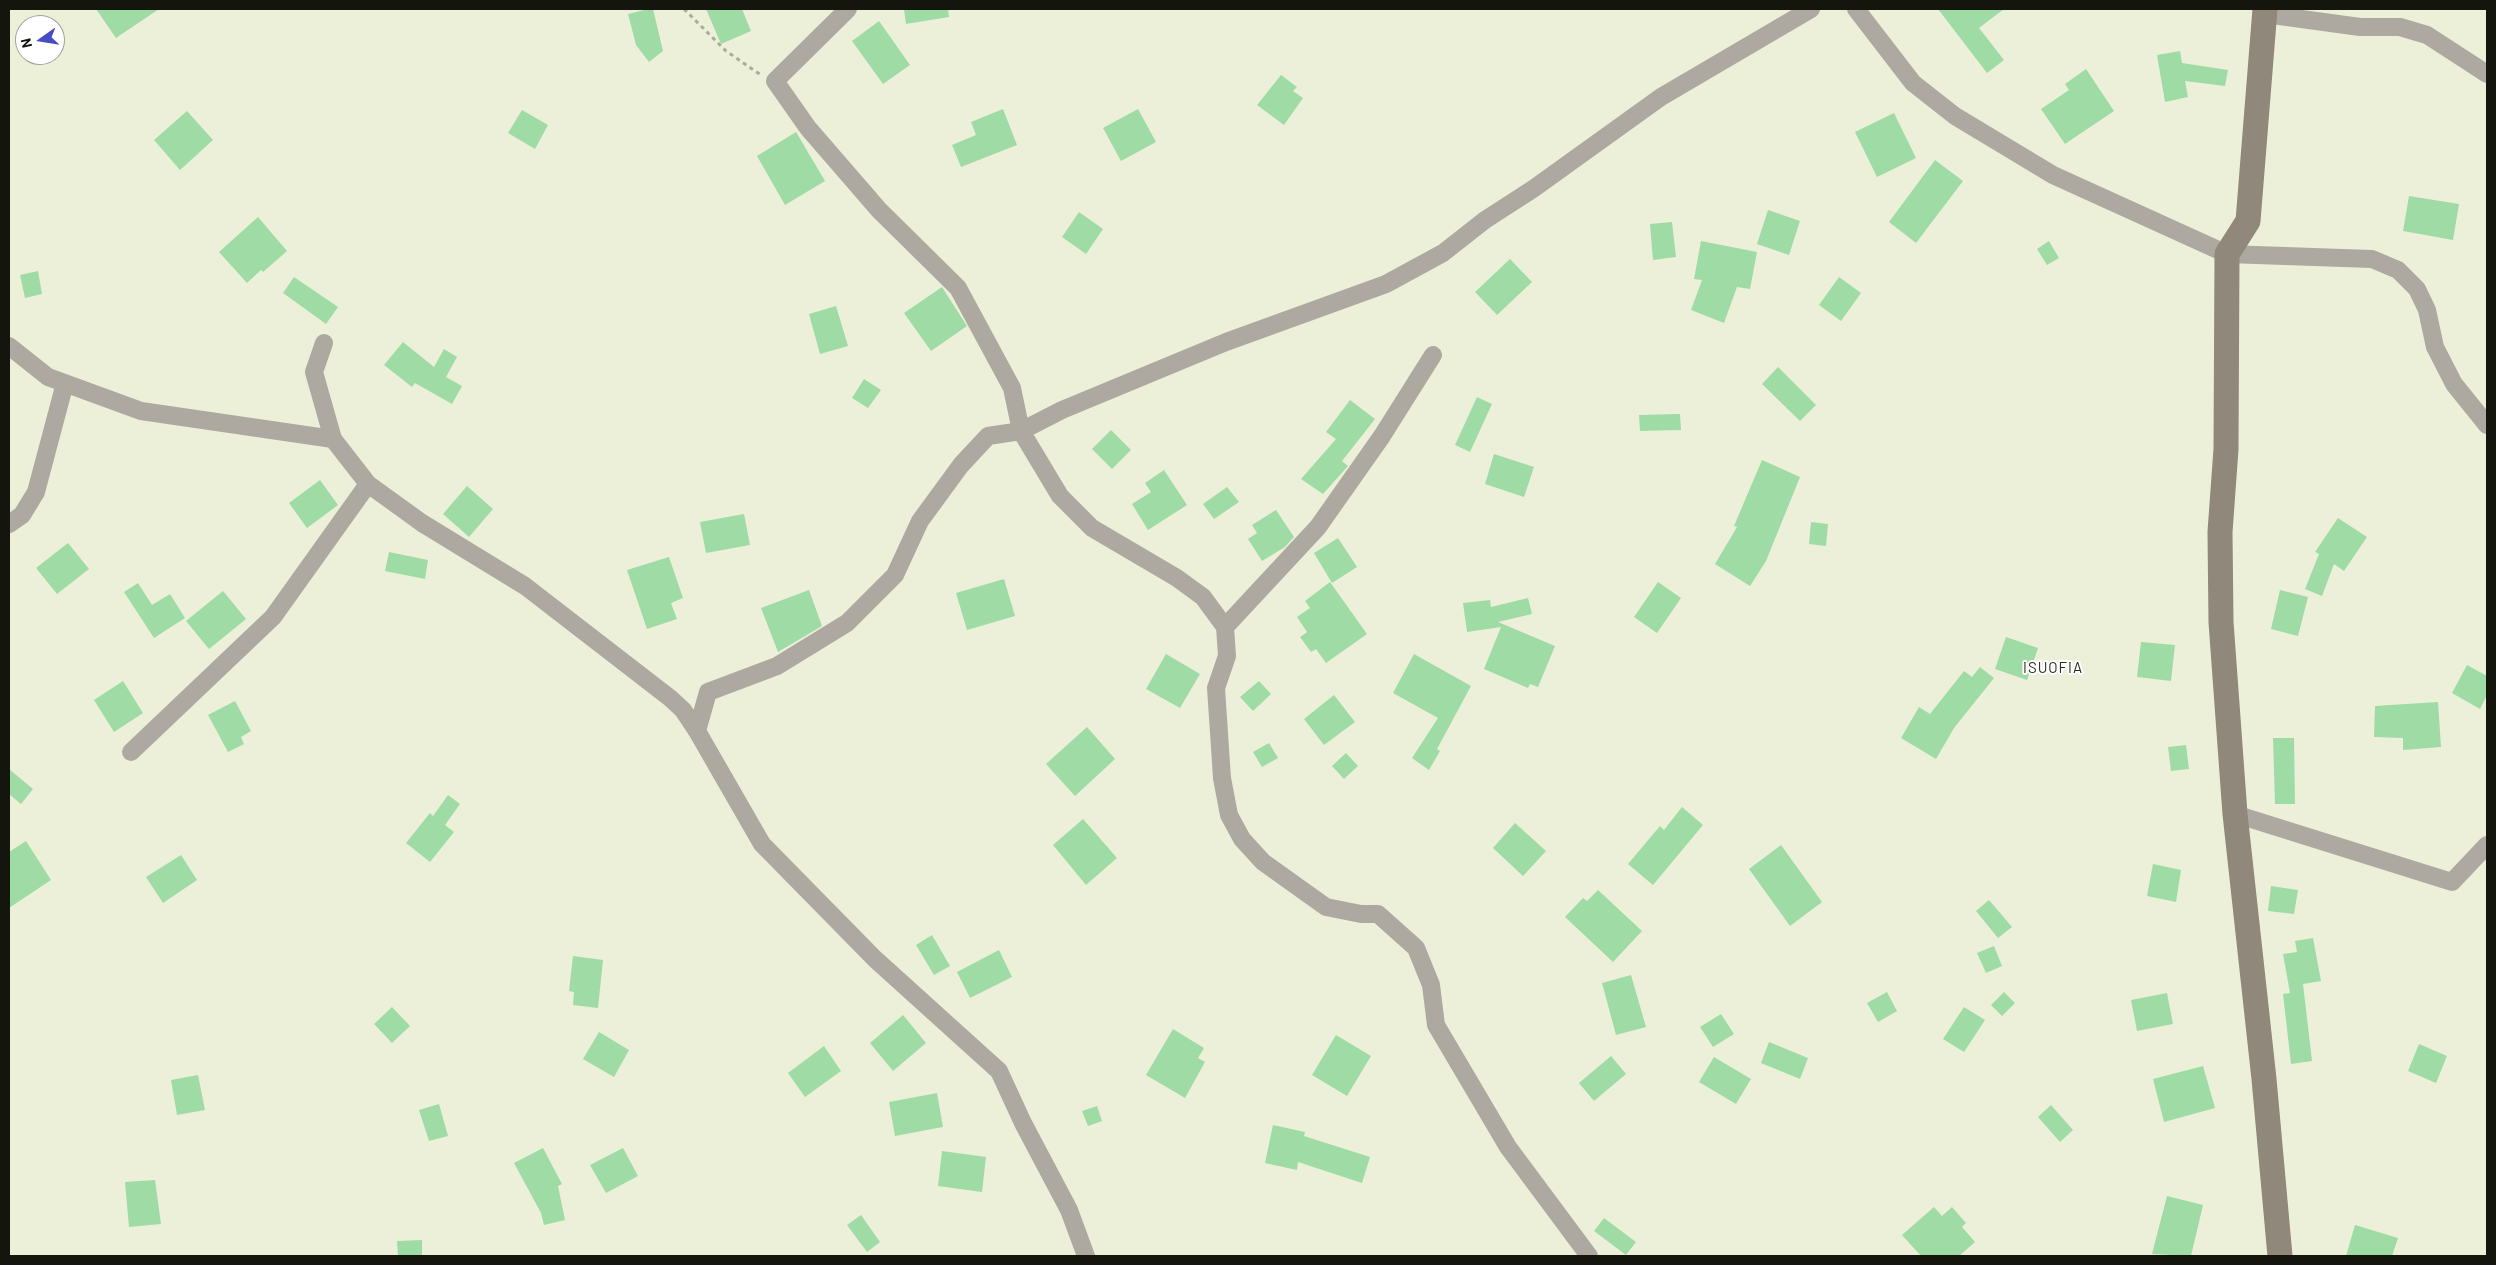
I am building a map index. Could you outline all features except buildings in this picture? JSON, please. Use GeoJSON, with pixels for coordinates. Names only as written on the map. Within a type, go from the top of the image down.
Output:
{"type":"FeatureCollection","features":[{"type":"Feature","properties":{"kind":"main road"},"geometry":{"type":"LineString","coordinates":[[2265,11],[2248,221],[2227,254],[2226,449],[2220,542],[2222,622],[2236,814],[2265,1088],[2280,1256]]}},
{"type":"Feature","properties":{"kind":"street"},"geometry":{"type":"LineString","coordinates":[[848,9],[775,81],[808,128],[878,210],[958,288],[1012,388],[1021,431],[1060,496],[1092,528],[1203,596],[1225,627],[1227,656],[1216,688],[1222,778],[1229,815],[1242,839],[1263,862],[1326,907],[1361,914],[1378,914],[1416,948],[1431,985],[1436,1025],[1508,1147],[1589,1256]]}},
{"type":"Feature","properties":{"kind":"street"},"geometry":{"type":"LineString","coordinates":[[697,731],[708,692],[777,666],[847,623],[895,575],[920,521],[961,465],[988,436],[1021,431],[1062,410],[1226,342],[1386,284],[1443,253],[1485,220],[1540,184],[1661,97],[1811,9]]}},
{"type":"Feature","properties":{"kind":"street"},"geometry":{"type":"LineString","coordinates":[[1856,9],[1913,82],[1955,116],[2053,175],[2227,254],[2372,259],[2398,270],[2417,288],[2427,310],[2436,347],[2454,384],[2487,425]]}},
{"type":"Feature","properties":{"kind":"street"},"geometry":{"type":"LineString","coordinates":[[2265,11],[2360,27],[2400,27],[2427,35],[2487,74]]}},
{"type":"Feature","properties":{"kind":"street"},"geometry":{"type":"LineString","coordinates":[[324,343],[314,372],[333,439],[368,484],[422,523],[525,586],[580,627],[683,710],[762,844],[875,959],[998,1071],[1069,1210],[1086,1256]]}},
{"type":"Feature","properties":{"kind":"street"},"geometry":{"type":"LineString","coordinates":[[9,346],[48,377],[141,411],[333,439]]}},
{"type":"Feature","properties":{"kind":"street"},"geometry":{"type":"LineString","coordinates":[[1225,627],[1318,527],[1382,436],[1433,355]]}},
{"type":"Feature","properties":{"kind":"street"},"geometry":{"type":"LineString","coordinates":[[9,524],[22,515],[36,492],[65,383]]}},
{"type":"Feature","properties":{"kind":"street"},"geometry":{"type":"LineString","coordinates":[[131,752],[273,616],[368,484]]}},
{"type":"Feature","properties":{"kind":"street"},"geometry":{"type":"LineString","coordinates":[[2236,814],[2452,882],[2487,845]]}},
{"type":"Feature","properties":{"kind":"path"},"geometry":{"type":"LineString","coordinates":[[684,9],[726,51],[757,74],[775,81]]}},
{"type":"Feature","properties":{"kind":"district","name":"ISUOFIA"},"geometry":{"type":"Point","coordinates":[2053,668]}}]}
